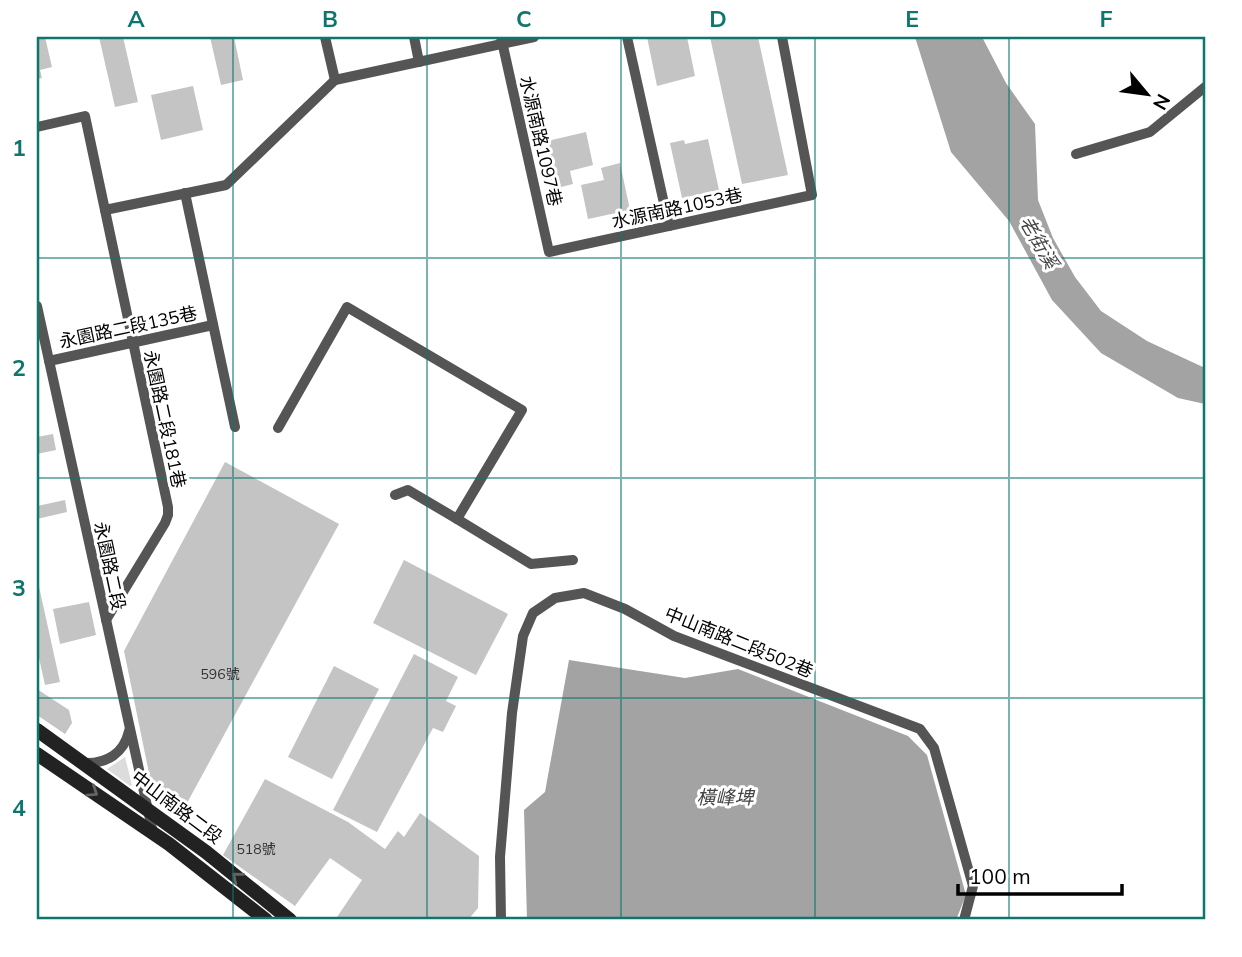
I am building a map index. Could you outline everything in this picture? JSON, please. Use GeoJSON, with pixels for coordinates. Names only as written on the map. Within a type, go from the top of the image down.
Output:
{"type":"FeatureCollection","features":[{"type":"Feature","properties":{"kind":"main road","name":"中山南路二段"},"geometry":{"type":"LineString","coordinates":[[37,730],[206,852],[290,920]]}},
{"type":"Feature","properties":{"kind":"main road","name":"中山南路二段"},"geometry":{"type":"LineString","coordinates":[[37,754],[153,833],[265,920]]}},
{"type":"Feature","properties":{"kind":"street"},"geometry":{"type":"LineString","coordinates":[[326,37],[335,80]]}},
{"type":"Feature","properties":{"kind":"street"},"geometry":{"type":"LineString","coordinates":[[414,37],[419,62]]}},
{"type":"Feature","properties":{"kind":"street"},"geometry":{"type":"LineString","coordinates":[[105,210],[226,185],[335,80],[502,40],[534,37]]}},
{"type":"Feature","properties":{"kind":"street"},"geometry":{"type":"LineString","coordinates":[[627,37],[668,226]]}},
{"type":"Feature","properties":{"kind":"street","name":"水源南路1053巷"},"geometry":{"type":"LineString","coordinates":[[549,252],[812,195],[782,37]]}},
{"type":"Feature","properties":{"kind":"street","name":"水源南路1097巷"},"geometry":{"type":"LineString","coordinates":[[502,40],[549,252]]}},
{"type":"Feature","properties":{"kind":"street"},"geometry":{"type":"LineString","coordinates":[[1076,154],[1150,132],[1205,87]]}},
{"type":"Feature","properties":{"kind":"street","name":"永園路二段181巷"},"geometry":{"type":"LineString","coordinates":[[37,127],[85,116],[168,515],[106,620]]}},
{"type":"Feature","properties":{"kind":"street"},"geometry":{"type":"LineString","coordinates":[[186,193],[235,427]]}},
{"type":"Feature","properties":{"kind":"street","name":"永園路二段"},"geometry":{"type":"LineString","coordinates":[[37,306],[153,833]]}},
{"type":"Feature","properties":{"kind":"street"},"geometry":{"type":"LineString","coordinates":[[278,428],[347,307],[522,410],[457,519]]}},
{"type":"Feature","properties":{"kind":"street","name":"永園路二段135巷"},"geometry":{"type":"LineString","coordinates":[[49,361],[213,325]]}},
{"type":"Feature","properties":{"kind":"street"},"geometry":{"type":"LineString","coordinates":[[395,495],[408,490],[531,564],[573,560]]}},
{"type":"Feature","properties":{"kind":"street","name":"中山南路二段502巷"},"geometry":{"type":"LineString","coordinates":[[501,920],[500,857],[512,713],[523,636],[533,612],[555,598],[584,593],[625,609],[674,636],[920,729],[934,748],[973,886],[964,920]]}},
{"type":"Feature","properties":{"kind":"street"},"geometry":{"type":"LineString","coordinates":[[84,763],[95,764],[117,754],[126,743],[130,727]]}},
{"type":"Feature","properties":{"kind":"shaded area"},"geometry":{"type":"Polygon","coordinates":[[[125,757],[132,785],[130,786],[107,769],[125,757]]]}},
{"type":"Feature","properties":{"kind":"water","name":"老街溪"},"geometry":{"type":"Polygon","coordinates":[[[915,37],[982,37],[1006,83],[1035,124],[1038,200],[1053,238],[1075,277],[1101,311],[1147,341],[1205,368],[1205,404],[1178,398],[1101,353],[1052,300],[1009,221],[951,152],[915,37]]]}},
{"type":"Feature","properties":{"kind":"water","name":"橫峰埤"},"geometry":{"type":"Polygon","coordinates":[[[569,660],[685,678],[738,669],[908,736],[927,755],[966,895],[956,920],[527,920],[524,810],[545,792],[569,660]]]}},
{"type":"Feature","properties":{"kind":"building"},"geometry":{"type":"Polygon","coordinates":[[[37,37],[45,37],[52,67],[40,70],[42,78],[37,79],[37,37]]]}},
{"type":"Feature","properties":{"kind":"building"},"geometry":{"type":"Polygon","coordinates":[[[99,37],[123,37],[138,102],[115,107],[99,37]]]}},
{"type":"Feature","properties":{"kind":"building"},"geometry":{"type":"Polygon","coordinates":[[[210,37],[234,37],[243,80],[221,85],[210,37]]]}},
{"type":"Feature","properties":{"kind":"building"},"geometry":{"type":"Polygon","coordinates":[[[647,37],[687,37],[695,76],[657,86],[647,37]]]}},
{"type":"Feature","properties":{"kind":"building"},"geometry":{"type":"Polygon","coordinates":[[[710,37],[758,37],[788,175],[742,184],[710,37]]]}},
{"type":"Feature","properties":{"kind":"building"},"geometry":{"type":"Polygon","coordinates":[[[193,86],[203,130],[161,140],[151,95],[193,86]]]}},
{"type":"Feature","properties":{"kind":"building"},"geometry":{"type":"Polygon","coordinates":[[[586,132],[593,165],[570,171],[573,184],[553,189],[543,142],[586,132]]]}},
{"type":"Feature","properties":{"kind":"building"},"geometry":{"type":"Polygon","coordinates":[[[708,139],[719,190],[682,198],[670,143],[684,140],[685,144],[708,139]]]}},
{"type":"Feature","properties":{"kind":"building"},"geometry":{"type":"Polygon","coordinates":[[[620,163],[630,210],[588,219],[581,185],[604,180],[601,168],[620,163]]]}},
{"type":"Feature","properties":{"kind":"building"},"geometry":{"type":"Polygon","coordinates":[[[53,434],[56,450],[37,454],[37,437],[53,434]]]}},
{"type":"Feature","properties":{"kind":"building"},"geometry":{"type":"Polygon","coordinates":[[[225,462],[339,524],[187,803],[151,783],[124,651],[225,462]]]}},
{"type":"Feature","properties":{"kind":"building"},"geometry":{"type":"Polygon","coordinates":[[[65,500],[67,512],[37,519],[37,506],[65,500]]]}},
{"type":"Feature","properties":{"kind":"building"},"geometry":{"type":"Polygon","coordinates":[[[404,560],[508,614],[476,675],[373,623],[404,560]]]}},
{"type":"Feature","properties":{"kind":"building"},"geometry":{"type":"Polygon","coordinates":[[[38,582],[60,682],[45,685],[37,649],[38,582]]]}},
{"type":"Feature","properties":{"kind":"building"},"geometry":{"type":"Polygon","coordinates":[[[89,602],[96,635],[60,644],[53,609],[89,602]]]}},
{"type":"Feature","properties":{"kind":"building"},"geometry":{"type":"Polygon","coordinates":[[[414,654],[458,677],[446,701],[456,706],[443,732],[433,728],[377,832],[333,810],[414,654]]]}},
{"type":"Feature","properties":{"kind":"building"},"geometry":{"type":"Polygon","coordinates":[[[334,666],[379,689],[332,779],[288,757],[334,666]]]}},
{"type":"Feature","properties":{"kind":"building"},"geometry":{"type":"Polygon","coordinates":[[[37,689],[69,710],[72,723],[65,734],[37,715],[37,689]]]}},
{"type":"Feature","properties":{"kind":"building"},"geometry":{"type":"Polygon","coordinates":[[[265,779],[348,822],[385,849],[398,831],[404,837],[420,813],[479,856],[478,908],[468,920],[335,920],[362,880],[330,858],[295,906],[223,855],[265,779]]]}}]}
